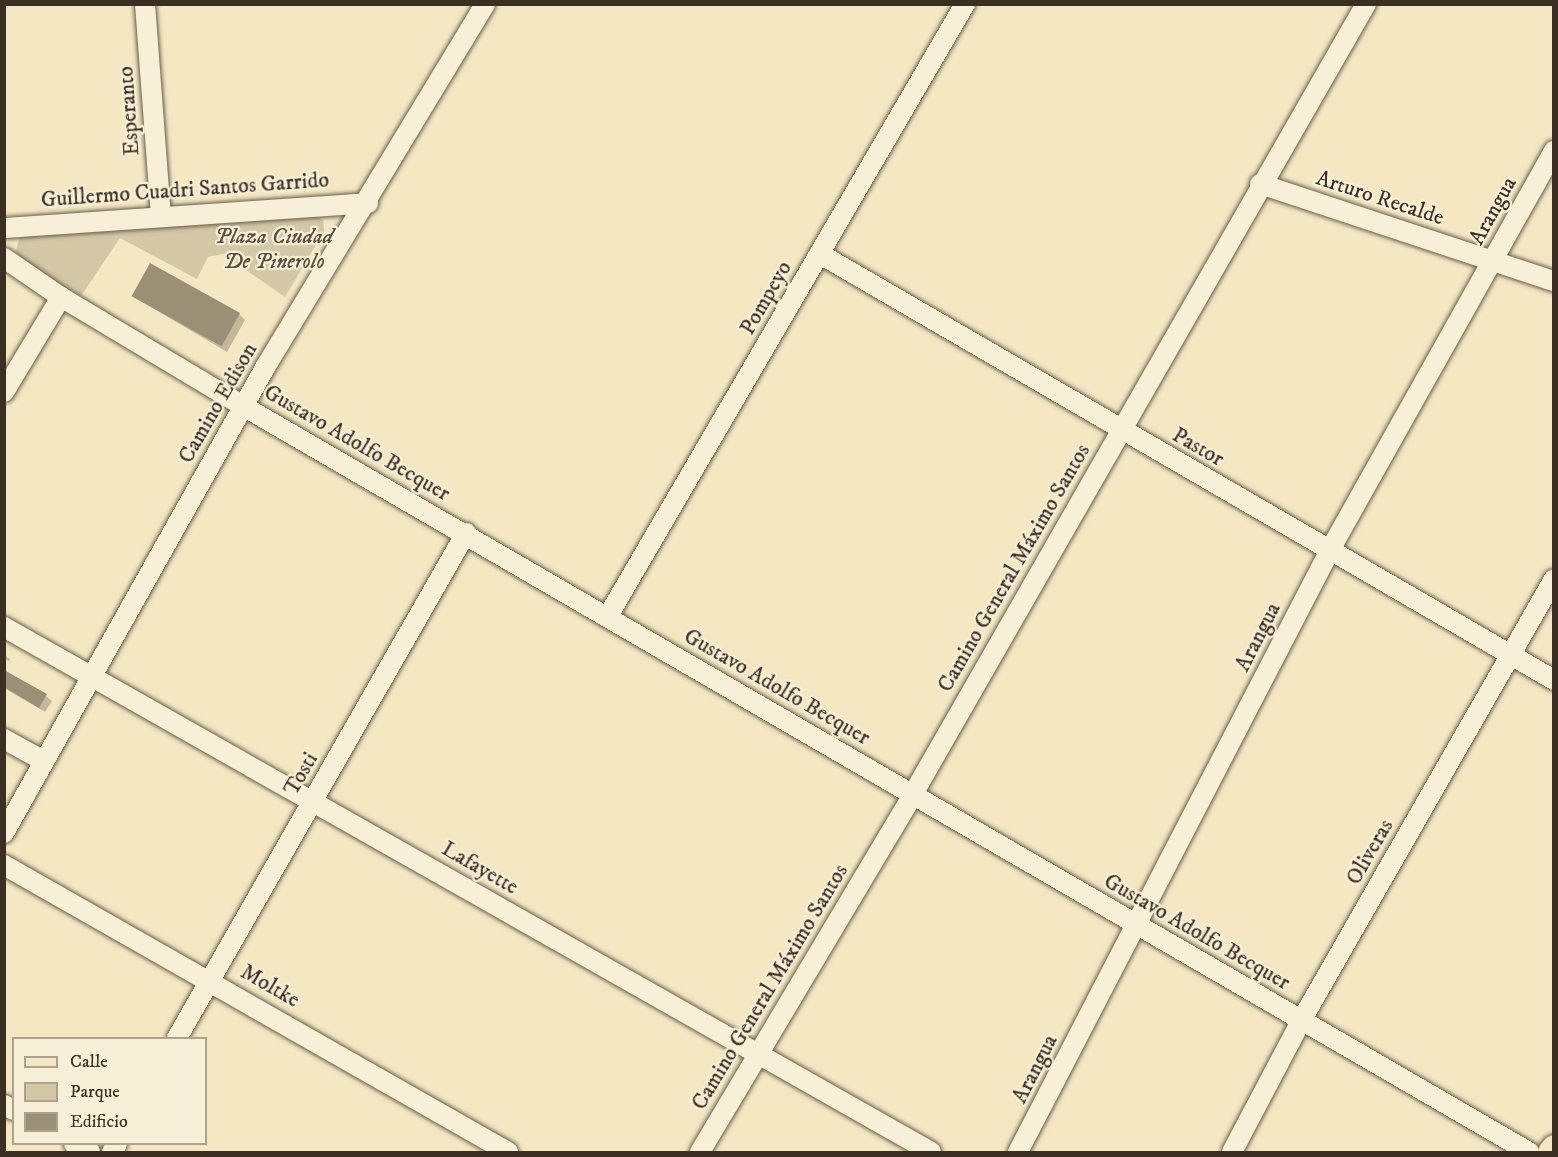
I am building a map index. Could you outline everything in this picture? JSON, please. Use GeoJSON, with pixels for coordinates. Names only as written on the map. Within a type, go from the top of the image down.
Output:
{"type":"FeatureCollection","features":[{"type":"Feature","properties":{"kind":"main road"},"geometry":{"type":"LineString","coordinates":[[1550,1152],[1554,1147]]}},
{"type":"Feature","properties":{"kind":"street","name":"Esperanto"},"geometry":{"type":"LineString","coordinates":[[145,4],[161,215]]}},
{"type":"Feature","properties":{"kind":"street","name":"Camino Edison"},"geometry":{"type":"LineString","coordinates":[[4,833],[243,406],[368,202],[485,4]]}},
{"type":"Feature","properties":{"kind":"street","name":"Pompeyo"},"geometry":{"type":"LineString","coordinates":[[608,616],[965,4]]}},
{"type":"Feature","properties":{"kind":"street","name":"Camino General Máximo Santos"},"geometry":{"type":"LineString","coordinates":[[700,1152],[913,794],[1260,184],[1366,4]]}},
{"type":"Feature","properties":{"kind":"street","name":"Arangua"},"geometry":{"type":"LineString","coordinates":[[1018,1152],[1330,550],[1554,151]]}},
{"type":"Feature","properties":{"kind":"street","name":"Arturo Recalde"},"geometry":{"type":"LineString","coordinates":[[1260,184],[1554,281]]}},
{"type":"Feature","properties":{"kind":"street","name":"Guillermo Cuadri Santos Garrido"},"geometry":{"type":"LineString","coordinates":[[4,228],[368,202]]}},
{"type":"Feature","properties":{"kind":"street","name":"Pastor"},"geometry":{"type":"LineString","coordinates":[[820,254],[1554,680]]}},
{"type":"Feature","properties":{"kind":"street","name":"Gustavo Adolfo Becquer"},"geometry":{"type":"LineString","coordinates":[[4,258],[61,297],[243,406],[466,533],[1529,1152]]}},
{"type":"Feature","properties":{"kind":"street"},"geometry":{"type":"LineString","coordinates":[[4,392],[61,297]]}},
{"type":"Feature","properties":{"kind":"street","name":"Tosti"},"geometry":{"type":"LineString","coordinates":[[178,1037],[466,533]]}},
{"type":"Feature","properties":{"kind":"street","name":"Oliveras"},"geometry":{"type":"LineString","coordinates":[[1232,1152],[1301,1021],[1554,579]]}},
{"type":"Feature","properties":{"kind":"street","name":"Lafayette"},"geometry":{"type":"LineString","coordinates":[[4,627],[314,799],[757,1056],[931,1152]]}},
{"type":"Feature","properties":{"kind":"street"},"geometry":{"type":"LineString","coordinates":[[4,739],[44,761]]}},
{"type":"Feature","properties":{"kind":"street","name":"Moltke"},"geometry":{"type":"LineString","coordinates":[[4,865],[210,979],[508,1152]]}},
{"type":"Feature","properties":{"kind":"green space","name":"Plaza Ciudad De Pinerolo"},"geometry":{"type":"Polygon","coordinates":[[[316,215],[323,220],[324,231],[285,297],[223,254],[208,257],[197,279],[120,238],[81,296],[28,267],[16,251],[19,239],[24,235],[316,215]]]}},
{"type":"Feature","properties":{"kind":"building"},"geometry":{"type":"Polygon","coordinates":[[[150,263],[240,313],[222,346],[132,296],[150,263]]]}},
{"type":"Feature","properties":{"kind":"building"},"geometry":{"type":"Polygon","coordinates":[[[4,670],[47,694],[39,708],[4,687],[4,670]]]}}]}
